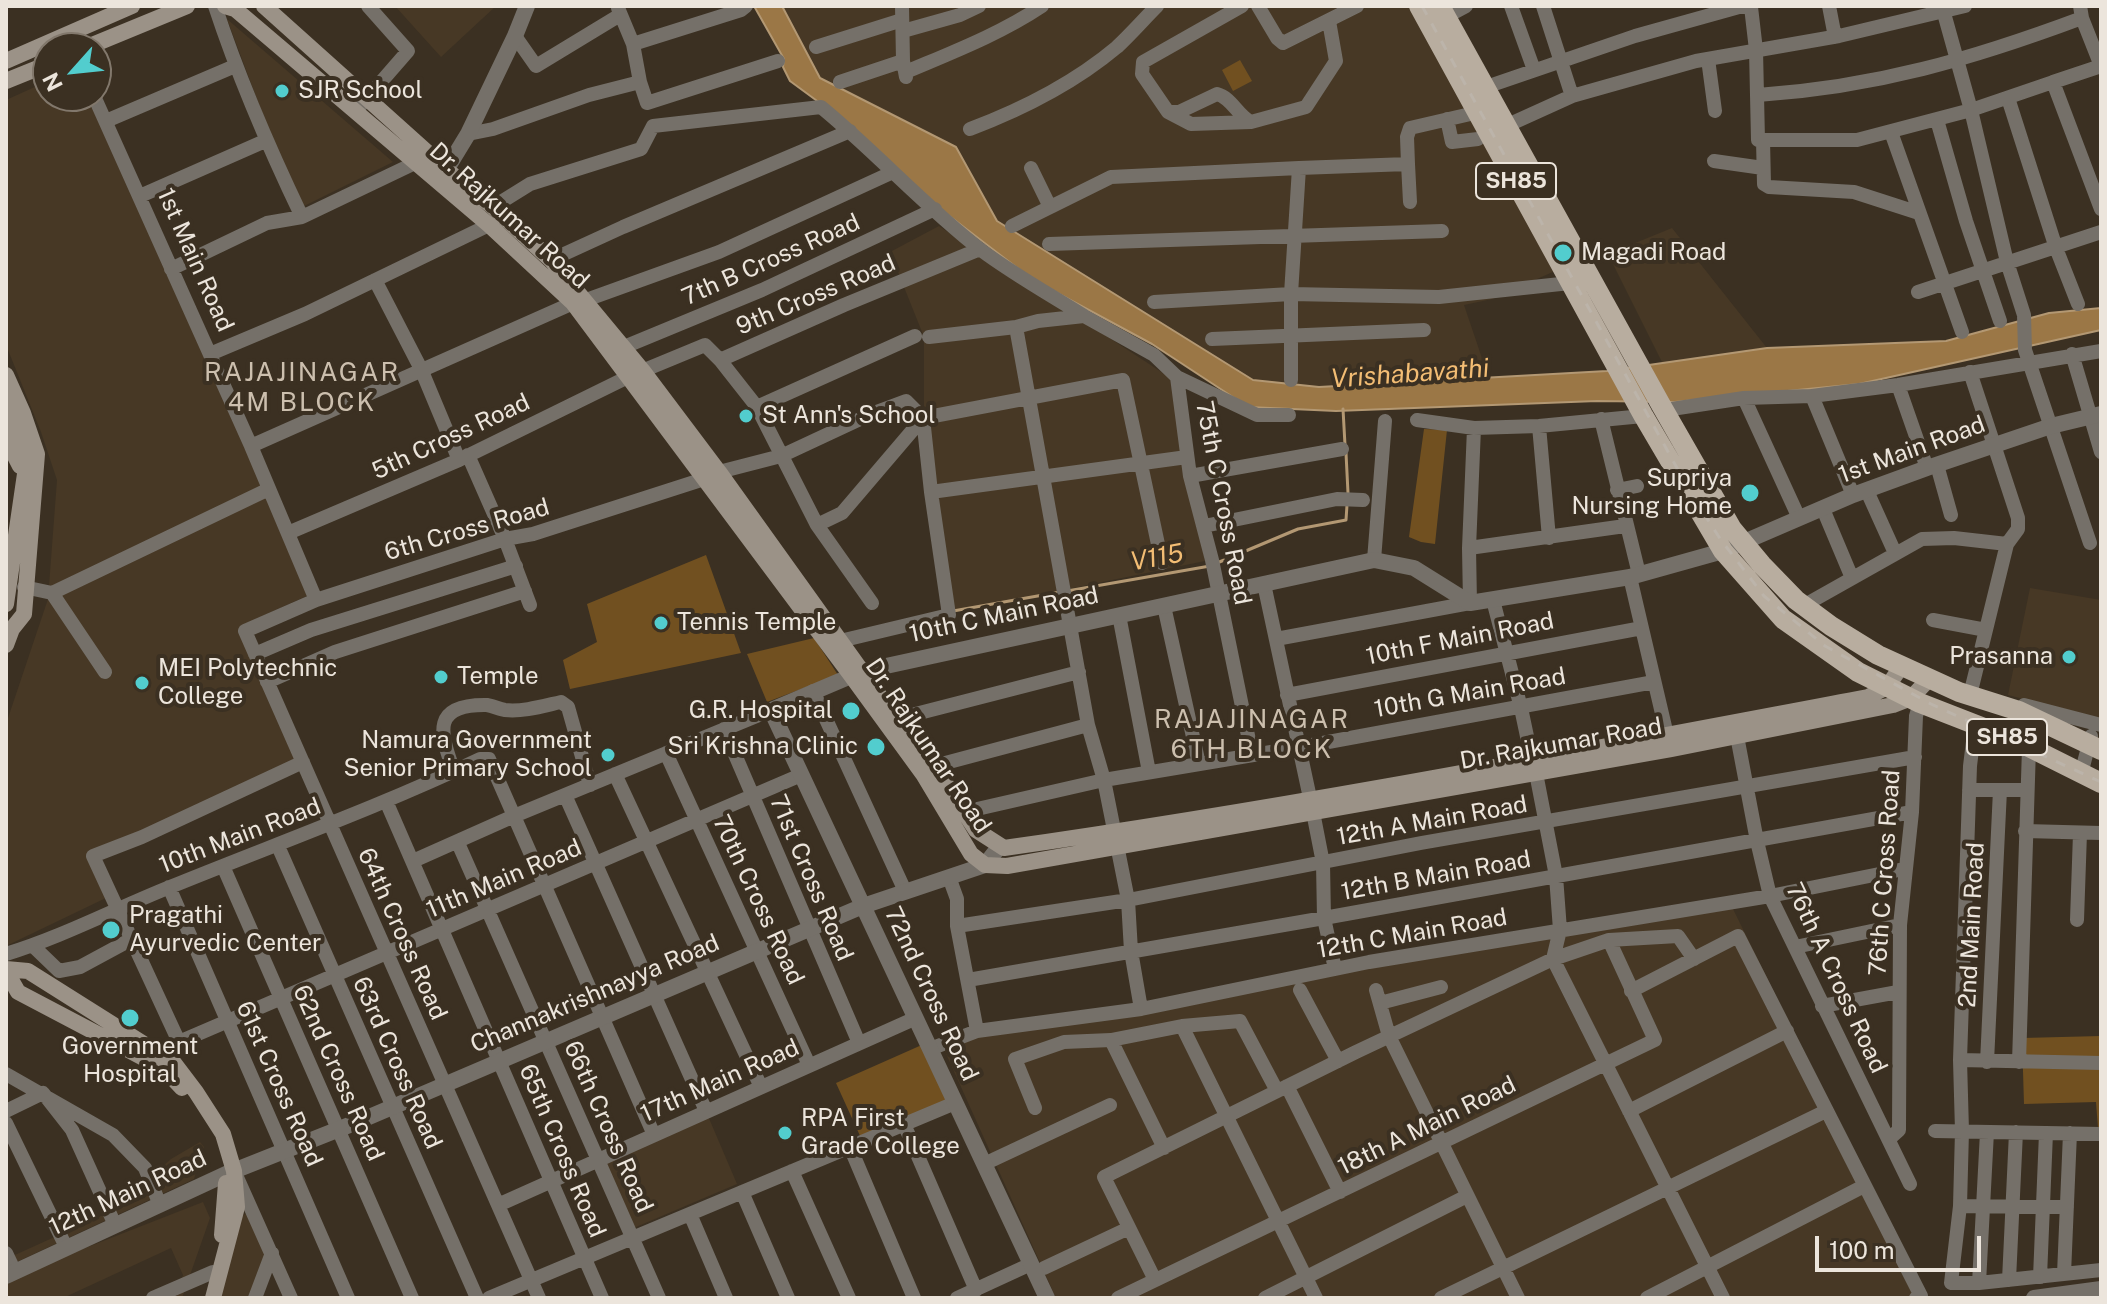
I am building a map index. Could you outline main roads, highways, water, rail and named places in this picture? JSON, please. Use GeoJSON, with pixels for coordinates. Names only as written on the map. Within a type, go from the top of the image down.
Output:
{"type":"FeatureCollection","features":[{"type":"Feature","properties":{"kind":"main road"},"geometry":{"type":"LineString","coordinates":[[6,61],[132,6]]}},
{"type":"Feature","properties":{"kind":"main road"},"geometry":{"type":"LineString","coordinates":[[112,37],[187,6]]}},
{"type":"Feature","properties":{"kind":"main road","name":"Dr. Rajkumar Road"},"geometry":{"type":"LineString","coordinates":[[225,6],[235,9],[361,106],[443,177],[489,225],[580,302],[624,347],[636,374]]}},
{"type":"Feature","properties":{"kind":"main road","name":"Dr. Rajkumar Road"},"geometry":{"type":"LineString","coordinates":[[264,6],[415,163],[493,207],[551,260],[857,672],[934,766],[976,830],[999,847],[1116,838],[1534,766],[1737,736],[1916,701]]}},
{"type":"Feature","properties":{"kind":"main road","name":"SH85"},"geometry":{"type":"LineString","coordinates":[[1419,6],[1439,16],[1508,125],[1630,349],[1651,409],[1723,551],[1783,619],[1858,672],[2101,783]]}},
{"type":"Feature","properties":{"kind":"main road","name":"SH85"},"geometry":{"type":"LineString","coordinates":[[1439,16],[1479,112],[1611,358],[1651,409],[1732,529],[1762,565],[1803,606],[1901,667],[2013,709],[2095,748]]}},
{"type":"Feature","properties":{"kind":"main road"},"geometry":{"type":"LineString","coordinates":[[6,81],[32,70]]}},
{"type":"Feature","properties":{"kind":"main road"},"geometry":{"type":"LineString","coordinates":[[6,375],[37,454],[24,614],[8,629]]}},
{"type":"Feature","properties":{"kind":"main road"},"geometry":{"type":"LineString","coordinates":[[6,405],[23,448],[25,474],[13,516],[6,604]]}},
{"type":"Feature","properties":{"kind":"main road"},"geometry":{"type":"LineString","coordinates":[[6,439],[25,474]]}},
{"type":"Feature","properties":{"kind":"main road","name":"Dr. Rajkumar Road"},"geometry":{"type":"LineString","coordinates":[[712,475],[840,641],[971,854],[985,865],[1007,866],[1116,838]]}},
{"type":"Feature","properties":{"kind":"main road"},"geometry":{"type":"LineString","coordinates":[[1887,687],[1901,667]]}},
{"type":"Feature","properties":{"kind":"main road"},"geometry":{"type":"LineString","coordinates":[[1916,701],[1929,679]]}},
{"type":"Feature","properties":{"kind":"main road","name":"Dr. Rajkumar Road"},"geometry":{"type":"LineString","coordinates":[[1534,766],[1667,735],[1868,697],[1887,687]]}},
{"type":"Feature","properties":{"kind":"main road"},"geometry":{"type":"LineString","coordinates":[[6,970],[28,971],[174,1063],[210,1112],[223,1134],[236,1216],[213,1298]]}},
{"type":"Feature","properties":{"kind":"main road"},"geometry":{"type":"LineString","coordinates":[[6,970],[18,992],[167,1072],[191,1097],[203,1116],[230,1173],[221,1243],[206,1298]]}},
{"type":"Feature","properties":{"kind":"waterway","name":"V115"},"geometry":{"type":"LineString","coordinates":[[1343,409],[1345,445]]}},
{"type":"Feature","properties":{"kind":"waterway","name":"V115"},"geometry":{"type":"LineString","coordinates":[[1346,453],[1348,493]]}},
{"type":"Feature","properties":{"kind":"waterway","name":"V115"},"geometry":{"type":"LineString","coordinates":[[1217,563],[1298,529],[1346,520],[1347,505]]}},
{"type":"Feature","properties":{"kind":"waterway","name":"V115"},"geometry":{"type":"LineString","coordinates":[[1067,591],[1210,566]]}},
{"type":"Feature","properties":{"kind":"waterway","name":"V115"},"geometry":{"type":"LineString","coordinates":[[953,611],[1060,592]]}},
{"type":"Feature","properties":{"kind":"railway"},"geometry":{"type":"LineString","coordinates":[[1422,6],[1693,497],[1764,596],[1825,646],[1931,704],[2101,782]]}},
{"type":"Feature","properties":{"kind":"place","name":"SJR School"},"geometry":{"type":"Point","coordinates":[282,91]}},
{"type":"Feature","properties":{"kind":"place","name":"Magadi Road"},"geometry":{"type":"Point","coordinates":[1563,253]}},
{"type":"Feature","properties":{"kind":"place","name":"St Ann's School"},"geometry":{"type":"Point","coordinates":[746,416]}},
{"type":"Feature","properties":{"kind":"place","name":"Supriya Nursing Home"},"geometry":{"type":"Point","coordinates":[1750,493]}},
{"type":"Feature","properties":{"kind":"place","name":"Tennis Temple"},"geometry":{"type":"Point","coordinates":[661,623]}},
{"type":"Feature","properties":{"kind":"place","name":"Prasanna"},"geometry":{"type":"Point","coordinates":[2069,657]}},
{"type":"Feature","properties":{"kind":"place","name":"Temple"},"geometry":{"type":"Point","coordinates":[441,677]}},
{"type":"Feature","properties":{"kind":"place","name":"MEI Polytechnic College"},"geometry":{"type":"Point","coordinates":[142,683]}},
{"type":"Feature","properties":{"kind":"place","name":"G.R. Hospital"},"geometry":{"type":"Point","coordinates":[851,711]}},
{"type":"Feature","properties":{"kind":"place","name":"Sri Krishna Clinic"},"geometry":{"type":"Point","coordinates":[876,747]}},
{"type":"Feature","properties":{"kind":"place","name":"Namura Government Senior Primary School"},"geometry":{"type":"Point","coordinates":[608,755]}},
{"type":"Feature","properties":{"kind":"place","name":"Pragathi Ayurvedic Center"},"geometry":{"type":"Point","coordinates":[111,930]}},
{"type":"Feature","properties":{"kind":"place","name":"Government Hospital"},"geometry":{"type":"Point","coordinates":[130,1018]}},
{"type":"Feature","properties":{"kind":"place","name":"RPA First Grade College"},"geometry":{"type":"Point","coordinates":[785,1133]}},
{"type":"Feature","properties":{"kind":"district","name":"RAJAJINAGAR 4M BLOCK"},"geometry":{"type":"Point","coordinates":[302,388]}},
{"type":"Feature","properties":{"kind":"district","name":"RAJAJINAGAR 6TH BLOCK"},"geometry":{"type":"Point","coordinates":[1252,735]}},
{"type":"Feature","properties":{"kind":"water label","name":"Vrishabavathi"},"geometry":{"type":"Point","coordinates":[1410,374]}}]}
